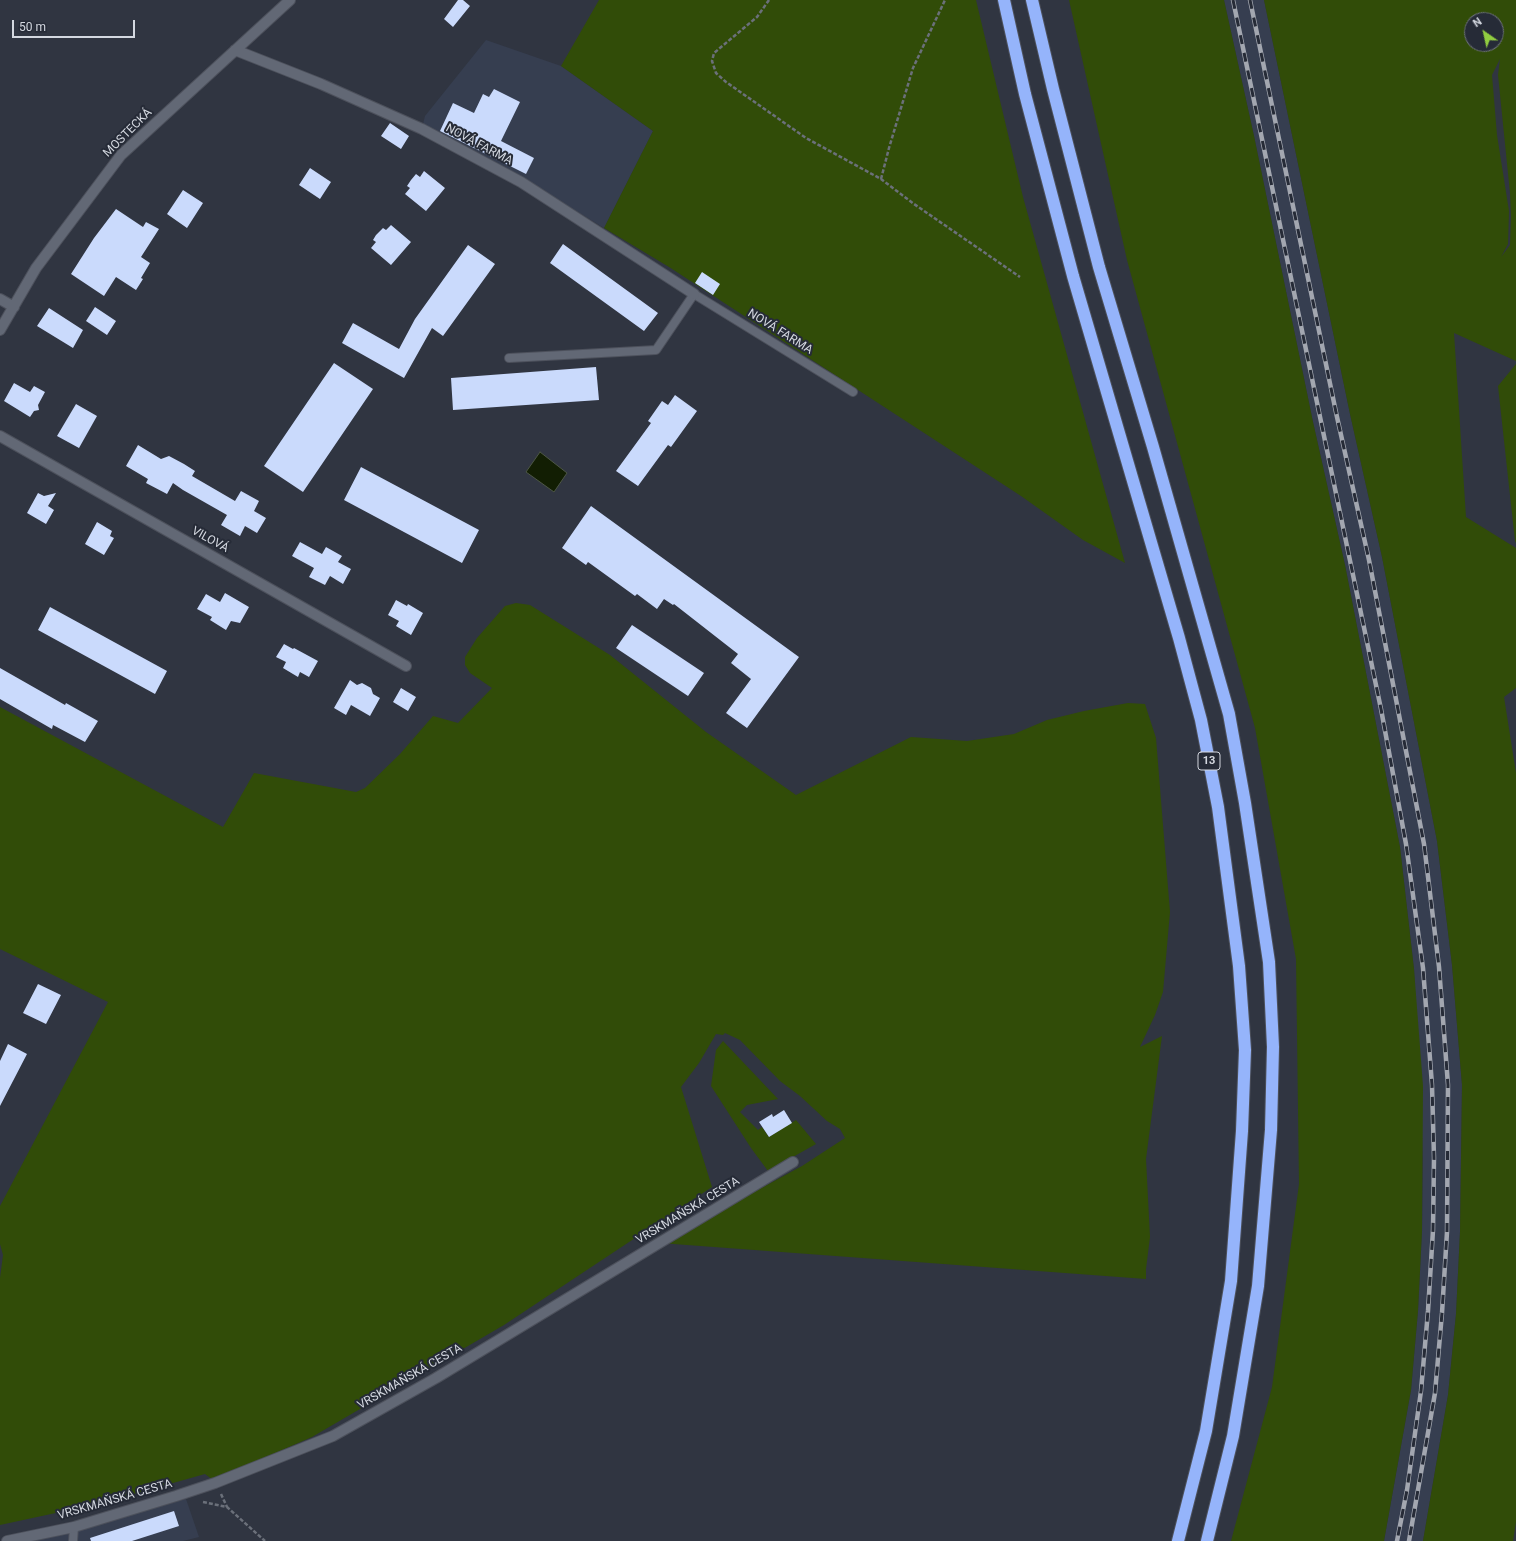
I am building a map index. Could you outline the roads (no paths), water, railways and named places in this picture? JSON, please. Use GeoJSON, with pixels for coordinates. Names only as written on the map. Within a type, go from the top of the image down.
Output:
{"type":"FeatureCollection","features":[{"type":"Feature","properties":{"kind":"highway","name":"13"},"geometry":{"type":"LineString","coordinates":[[1004,0],[1025,94],[1072,276],[1179,638],[1201,720],[1218,807],[1239,966],[1245,1050],[1242,1131],[1231,1281],[1206,1431],[1178,1541]]}},
{"type":"Feature","properties":{"kind":"highway","name":"13"},"geometry":{"type":"LineString","coordinates":[[1032,0],[1053,89],[1099,267],[1153,447],[1229,714],[1245,803],[1269,962],[1273,1047],[1271,1130],[1258,1286],[1233,1436],[1207,1541]]}},
{"type":"Feature","properties":{"kind":"street","name":"MOSTECKÁ"},"geometry":{"type":"LineString","coordinates":[[0,330],[36,268],[121,155],[290,0]]}},
{"type":"Feature","properties":{"kind":"street","name":"NOVÁ FARMA"},"geometry":{"type":"LineString","coordinates":[[235,50],[321,84],[422,129],[521,182],[694,294]]}},
{"type":"Feature","properties":{"kind":"street"},"geometry":{"type":"LineString","coordinates":[[0,299],[14,307]]}},
{"type":"Feature","properties":{"kind":"street","name":"VILOVÁ"},"geometry":{"type":"LineString","coordinates":[[0,436],[406,666]]}},
{"type":"Feature","properties":{"kind":"street","name":"VRSKMAŇSKÁ CESTA"},"geometry":{"type":"LineString","coordinates":[[7,1541],[74,1526],[176,1496],[215,1483],[333,1436],[436,1378],[794,1162]]}},
{"type":"Feature","properties":{"kind":"lane"},"geometry":{"type":"LineString","coordinates":[[509,358],[656,350],[694,294]]}},
{"type":"Feature","properties":{"kind":"lane","name":"NOVÁ FARMA"},"geometry":{"type":"LineString","coordinates":[[694,294],[853,392]]}},
{"type":"Feature","properties":{"kind":"lane"},"geometry":{"type":"LineString","coordinates":[[73,1541],[74,1526]]}},
{"type":"Feature","properties":{"kind":"railway"},"geometry":{"type":"LineString","coordinates":[[1233,0],[1381,709],[1406,844],[1423,968],[1432,1085],[1434,1158],[1433,1230],[1421,1391],[1407,1490],[1397,1541]]}},
{"type":"Feature","properties":{"kind":"railway"},"geometry":{"type":"LineString","coordinates":[[1250,0],[1337,417],[1369,560],[1424,844],[1439,967],[1448,1085],[1447,1232],[1435,1393],[1409,1541]]}}]}
